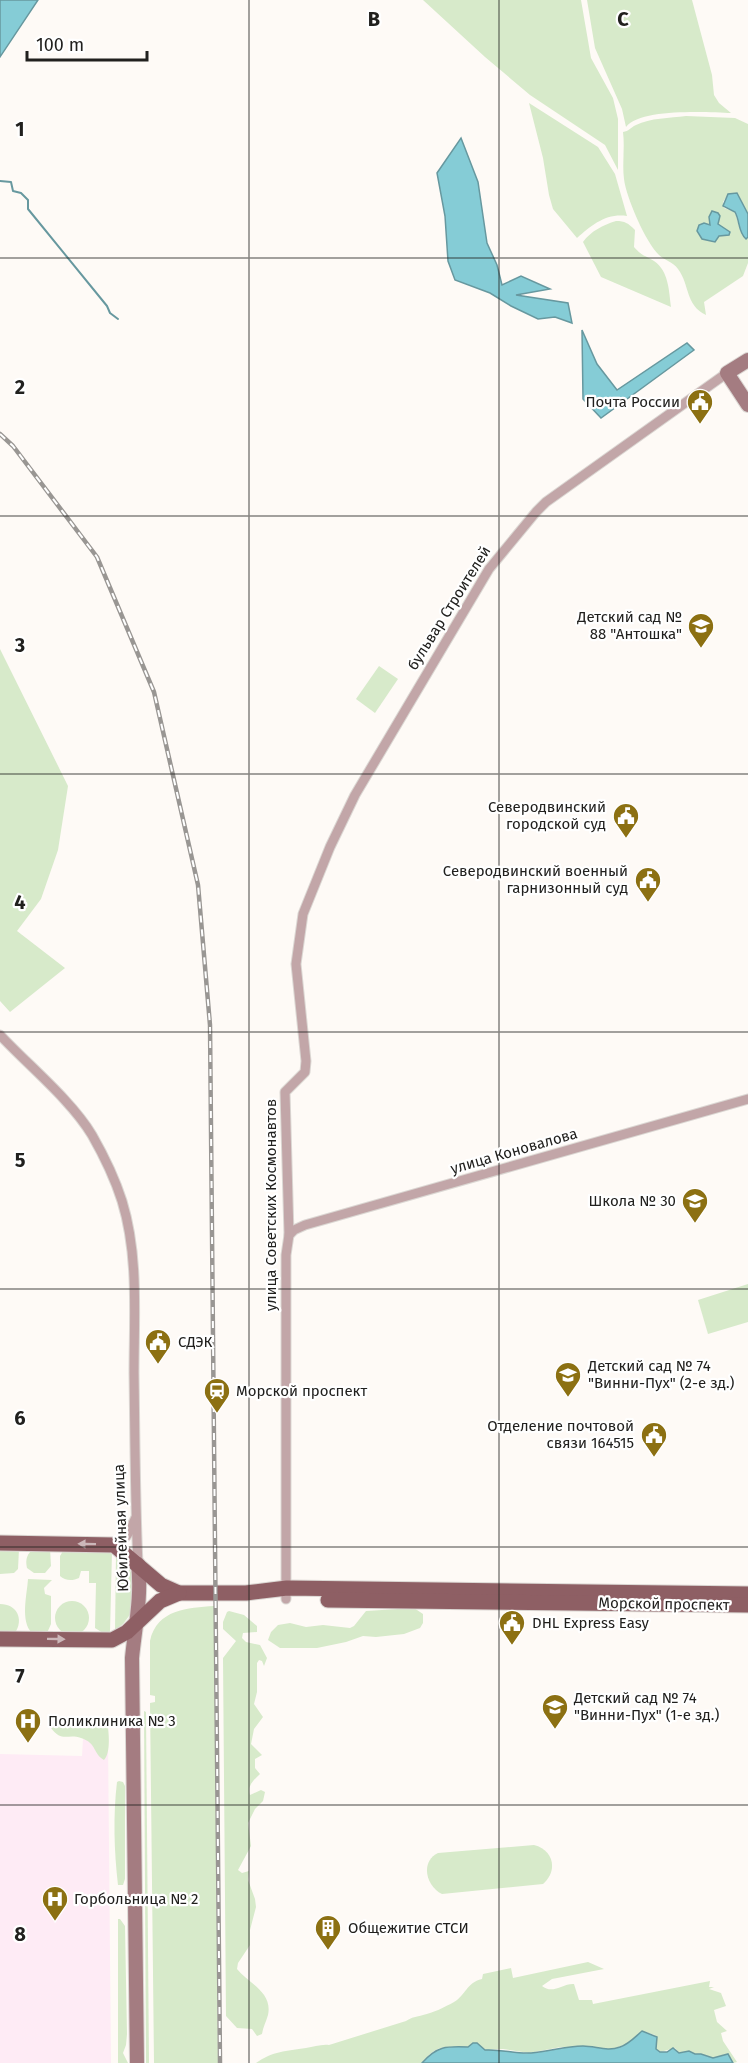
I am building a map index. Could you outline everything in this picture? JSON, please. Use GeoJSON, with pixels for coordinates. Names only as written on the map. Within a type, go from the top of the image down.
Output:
{"type":"FeatureCollection","features":[{"type":"Feature","properties":{"kind":"main road","name":"бульвар Строителей"},"geometry":{"type":"LineString","coordinates":[[727,374],[748,360]]}},
{"type":"Feature","properties":{"kind":"main road"},"geometry":{"type":"LineString","coordinates":[[727,374],[748,405]]}},
{"type":"Feature","properties":{"kind":"main road"},"geometry":{"type":"LineString","coordinates":[[0,1543],[114,1545]]}},
{"type":"Feature","properties":{"kind":"main road","name":"Морской проспект"},"geometry":{"type":"LineString","coordinates":[[114,1545],[161,1586],[179,1593],[256,1592],[747,1600]]}},
{"type":"Feature","properties":{"kind":"main road","name":"Юбилейная улица"},"geometry":{"type":"LineString","coordinates":[[137,2063],[132,1658],[139,1607],[138,1564]]}},
{"type":"Feature","properties":{"kind":"main road","name":"Морской проспект"},"geometry":{"type":"LineString","coordinates":[[112,1640],[135,1624],[160,1601],[179,1593]]}},
{"type":"Feature","properties":{"kind":"main road"},"geometry":{"type":"LineString","coordinates":[[0,1639],[112,1640],[132,1658]]}},
{"type":"Feature","properties":{"kind":"street","name":"бульвар Строителей"},"geometry":{"type":"LineString","coordinates":[[355,795],[489,569],[536,512],[546,502],[727,374]]}},
{"type":"Feature","properties":{"kind":"street","name":"улица Советских Космонавтов"},"geometry":{"type":"LineString","coordinates":[[286,1593],[286,1255],[289,1235],[285,1092],[305,1072],[306,1061],[296,964],[303,914],[330,847],[355,795]]}},
{"type":"Feature","properties":{"kind":"street","name":"Юбилейная улица"},"geometry":{"type":"LineString","coordinates":[[0,1035],[77,1114],[103,1155],[122,1200],[133,1267],[138,1564]]}},
{"type":"Feature","properties":{"kind":"street","name":"улица Коновалова"},"geometry":{"type":"LineString","coordinates":[[289,1235],[305,1225],[748,1099]]}},
{"type":"Feature","properties":{"kind":"street"},"geometry":{"type":"LineString","coordinates":[[114,1545],[119,1544],[129,1534],[136,1517]]}},
{"type":"Feature","properties":{"kind":"shaded area","name":"Горбольница № 2"},"geometry":{"type":"Polygon","coordinates":[[[83,1739],[108,1739],[111,2063],[0,2063],[0,1754],[82,1756],[83,1739]]]}},
{"type":"Feature","properties":{"kind":"green space"},"geometry":{"type":"Polygon","coordinates":[[[423,0],[581,0],[591,58],[613,98],[618,119],[618,170],[605,145],[530,95],[423,0]]]}},
{"type":"Feature","properties":{"kind":"green space"},"geometry":{"type":"Polygon","coordinates":[[[587,0],[692,0],[712,75],[714,95],[719,103],[731,113],[659,114],[634,121],[626,127],[622,109],[595,48],[587,0]]]}},
{"type":"Feature","properties":{"kind":"green space"},"geometry":{"type":"Polygon","coordinates":[[[529,103],[598,147],[615,174],[627,216],[606,218],[577,238],[553,209],[529,103]]]}},
{"type":"Feature","properties":{"kind":"green space"},"geometry":{"type":"Polygon","coordinates":[[[686,116],[735,118],[748,124],[748,214],[737,193],[728,194],[723,202],[724,208],[735,212],[740,230],[746,239],[748,237],[748,263],[743,276],[704,302],[706,315],[694,306],[678,269],[659,255],[648,241],[633,208],[624,179],[623,132],[647,121],[686,116]],[[710,213],[710,225],[707,225],[705,240],[710,239],[715,242],[719,236],[730,232],[718,225],[720,216],[710,213]]]}},
{"type":"Feature","properties":{"kind":"green space"},"geometry":{"type":"Polygon","coordinates":[[[616,221],[622,221],[635,230],[634,247],[663,270],[671,307],[601,277],[583,242],[598,229],[616,221]]]}},
{"type":"Feature","properties":{"kind":"green space"},"geometry":{"type":"Polygon","coordinates":[[[0,649],[68,786],[58,850],[41,899],[17,931],[65,968],[10,1012],[0,1001],[0,649]]]}},
{"type":"Feature","properties":{"kind":"green space"},"geometry":{"type":"Polygon","coordinates":[[[379,666],[398,679],[375,713],[356,699],[379,666]]]}},
{"type":"Feature","properties":{"kind":"green space"},"geometry":{"type":"Polygon","coordinates":[[[748,1284],[748,1322],[708,1334],[698,1300],[748,1284]]]}},
{"type":"Feature","properties":{"kind":"green space"},"geometry":{"type":"Polygon","coordinates":[[[0,1546],[19,1549],[18,1569],[14,1573],[0,1574],[0,1546]]]}},
{"type":"Feature","properties":{"kind":"green space"},"geometry":{"type":"Polygon","coordinates":[[[34,1548],[50,1549],[51,1566],[45,1573],[34,1573],[27,1568],[27,1557],[34,1548]]]}},
{"type":"Feature","properties":{"kind":"green space"},"geometry":{"type":"Polygon","coordinates":[[[63,1551],[112,1552],[110,1632],[103,1633],[95,1628],[96,1583],[89,1583],[89,1571],[81,1571],[79,1578],[74,1580],[67,1580],[60,1576],[60,1556],[63,1551]]]}},
{"type":"Feature","properties":{"kind":"green space"},"geometry":{"type":"Polygon","coordinates":[[[116,1555],[127,1565],[135,1580],[132,1612],[115,1630],[116,1555]]]}},
{"type":"Feature","properties":{"kind":"green space"},"geometry":{"type":"Polygon","coordinates":[[[28,1579],[52,1580],[44,1588],[45,1594],[51,1596],[51,1624],[47,1633],[32,1633],[28,1628],[25,1608],[28,1579]]]}},
{"type":"Feature","properties":{"kind":"green space"},"geometry":{"type":"Polygon","coordinates":[[[72,1601],[84,1606],[89,1618],[84,1630],[72,1635],[60,1630],[55,1618],[60,1606],[72,1601]]]}},
{"type":"Feature","properties":{"kind":"green space"},"geometry":{"type":"Polygon","coordinates":[[[0,1604],[15,1609],[19,1623],[15,1633],[0,1633],[0,1604]]]}},
{"type":"Feature","properties":{"kind":"green space"},"geometry":{"type":"Polygon","coordinates":[[[214,1606],[218,2063],[154,2063],[150,1703],[155,1702],[155,1696],[150,1695],[150,1641],[159,1622],[166,1616],[184,1610],[214,1606]]]}},
{"type":"Feature","properties":{"kind":"green space"},"geometry":{"type":"Polygon","coordinates":[[[414,1608],[423,1614],[423,1623],[420,1628],[404,1634],[363,1636],[317,1648],[280,1648],[268,1640],[271,1632],[278,1625],[290,1623],[306,1627],[323,1625],[350,1628],[366,1611],[414,1608]]]}},
{"type":"Feature","properties":{"kind":"green space"},"geometry":{"type":"Polygon","coordinates":[[[229,1611],[244,1615],[257,1626],[257,1632],[243,1633],[242,1638],[246,1642],[260,1645],[267,1658],[264,1666],[262,1661],[259,1660],[257,1663],[257,1692],[254,1704],[263,1717],[254,1729],[251,1744],[262,1755],[255,1759],[255,1768],[260,1774],[249,1788],[250,1795],[261,1790],[265,1792],[263,1801],[255,1809],[248,1823],[251,1846],[238,1870],[242,1873],[249,1871],[248,1880],[256,1907],[250,1930],[250,1945],[238,1963],[237,1969],[263,1994],[269,2007],[262,2034],[257,2036],[252,2029],[237,2028],[226,2016],[223,1658],[236,1641],[223,1629],[223,1622],[229,1611]]]}},
{"type":"Feature","properties":{"kind":"green space"},"geometry":{"type":"Polygon","coordinates":[[[144,1711],[146,1712],[149,2063],[146,2063],[144,1711]]]}},
{"type":"Feature","properties":{"kind":"green space"},"geometry":{"type":"Polygon","coordinates":[[[86,1716],[99,1717],[107,1721],[109,1747],[104,1760],[86,1740],[58,1735],[51,1728],[50,1723],[53,1720],[86,1716]]]}},
{"type":"Feature","properties":{"kind":"green space"},"geometry":{"type":"Polygon","coordinates":[[[117,1782],[125,1786],[125,1879],[123,1885],[118,1885],[115,1846],[115,1807],[117,1782]]]}},
{"type":"Feature","properties":{"kind":"green space"},"geometry":{"type":"Polygon","coordinates":[[[534,1845],[546,1851],[552,1862],[551,1873],[543,1884],[442,1894],[432,1885],[427,1874],[429,1862],[438,1853],[534,1845]]]}},
{"type":"Feature","properties":{"kind":"green space"},"geometry":{"type":"Polygon","coordinates":[[[118,1919],[125,1926],[127,2034],[123,2053],[128,2063],[118,2063],[118,1919]]]}},
{"type":"Feature","properties":{"kind":"green space"},"geometry":{"type":"Polygon","coordinates":[[[588,1962],[604,1969],[552,1979],[542,1986],[554,1989],[574,1984],[579,2000],[592,2000],[593,2004],[710,1981],[709,1987],[714,1987],[709,1989],[721,1993],[726,2006],[714,2010],[717,2022],[727,2031],[721,2033],[723,2041],[737,2062],[733,2063],[726,2054],[713,2058],[701,2054],[695,2055],[688,2051],[679,2053],[675,2048],[660,2052],[656,2049],[655,2035],[642,2031],[629,2043],[610,2050],[595,2047],[561,2047],[529,2053],[503,2049],[485,2050],[471,2046],[435,2050],[422,2063],[256,2063],[274,2054],[329,2045],[435,2011],[458,1999],[469,1986],[482,1979],[483,1974],[511,1968],[513,1978],[588,1962]]]}},
{"type":"Feature","properties":{"kind":"water"},"geometry":{"type":"Polygon","coordinates":[[[0,0],[38,0],[0,57],[0,0]]]}},
{"type":"Feature","properties":{"kind":"water"},"geometry":{"type":"Polygon","coordinates":[[[461,138],[478,182],[487,243],[497,265],[502,285],[521,276],[550,289],[516,295],[568,303],[572,323],[555,317],[538,319],[490,293],[455,280],[448,261],[445,216],[437,173],[461,138]]]}},
{"type":"Feature","properties":{"kind":"water"},"geometry":{"type":"Polygon","coordinates":[[[737,193],[748,214],[748,237],[746,239],[735,212],[723,206],[728,194],[737,193]]]}},
{"type":"Feature","properties":{"kind":"water"},"geometry":{"type":"Polygon","coordinates":[[[712,211],[720,216],[718,224],[730,232],[729,235],[719,236],[715,242],[702,239],[697,231],[699,225],[704,223],[710,225],[709,217],[712,211]]]}},
{"type":"Feature","properties":{"kind":"water"},"geometry":{"type":"Polygon","coordinates":[[[582,330],[597,364],[617,390],[687,343],[694,350],[601,418],[583,399],[582,330]]]}},
{"type":"Feature","properties":{"kind":"water"},"geometry":{"type":"Polygon","coordinates":[[[642,2031],[657,2037],[656,2049],[660,2052],[667,2052],[673,2048],[679,2053],[689,2051],[713,2058],[728,2054],[733,2063],[422,2063],[432,2053],[442,2048],[468,2047],[473,2043],[477,2043],[485,2050],[525,2053],[576,2046],[615,2048],[626,2044],[642,2031]]]}},
{"type":"Feature","properties":{"kind":"waterway"},"geometry":{"type":"LineString","coordinates":[[0,181],[11,182],[13,191],[21,193],[28,200],[28,209],[107,306],[110,313],[118,319]]}},
{"type":"Feature","properties":{"kind":"railway"},"geometry":{"type":"LineString","coordinates":[[0,434],[13,446],[97,557],[154,692],[198,885],[210,1025],[220,2063]]}},
{"type":"Feature","properties":{"kind":"place","name":"Почта России"},"geometry":{"type":"Point","coordinates":[700,425]}},
{"type":"Feature","properties":{"kind":"place","name":"Детский сад № 88 \"Антошка\""},"geometry":{"type":"Point","coordinates":[701,649]}},
{"type":"Feature","properties":{"kind":"place","name":"Северодвинский городской суд"},"geometry":{"type":"Point","coordinates":[626,839]}},
{"type":"Feature","properties":{"kind":"place","name":"Северодвинский военный гарнизонный суд"},"geometry":{"type":"Point","coordinates":[648,903]}},
{"type":"Feature","properties":{"kind":"place","name":"Школа № 30"},"geometry":{"type":"Point","coordinates":[695,1224]}},
{"type":"Feature","properties":{"kind":"place","name":"СДЭК"},"geometry":{"type":"Point","coordinates":[158,1365]}},
{"type":"Feature","properties":{"kind":"place","name":"Детский сад № 74 \"Винни-Пух\" (2-е зд.)"},"geometry":{"type":"Point","coordinates":[568,1398]}},
{"type":"Feature","properties":{"kind":"place","name":"Морской проспект"},"geometry":{"type":"Point","coordinates":[217,1414]}},
{"type":"Feature","properties":{"kind":"place","name":"Отделение почтовой связи 164515"},"geometry":{"type":"Point","coordinates":[654,1458]}},
{"type":"Feature","properties":{"kind":"place","name":"DHL Express Easy"},"geometry":{"type":"Point","coordinates":[512,1646]}},
{"type":"Feature","properties":{"kind":"place","name":"Детский сад № 74 \"Винни-Пух\" (1-е зд.)"},"geometry":{"type":"Point","coordinates":[555,1730]}},
{"type":"Feature","properties":{"kind":"place","name":"Поликлиника № 3"},"geometry":{"type":"Point","coordinates":[28,1744]}},
{"type":"Feature","properties":{"kind":"place","name":"Горбольница № 2"},"geometry":{"type":"Point","coordinates":[55,1922]}},
{"type":"Feature","properties":{"kind":"place","name":"Общежитие СТСИ"},"geometry":{"type":"Point","coordinates":[328,1951]}}]}
